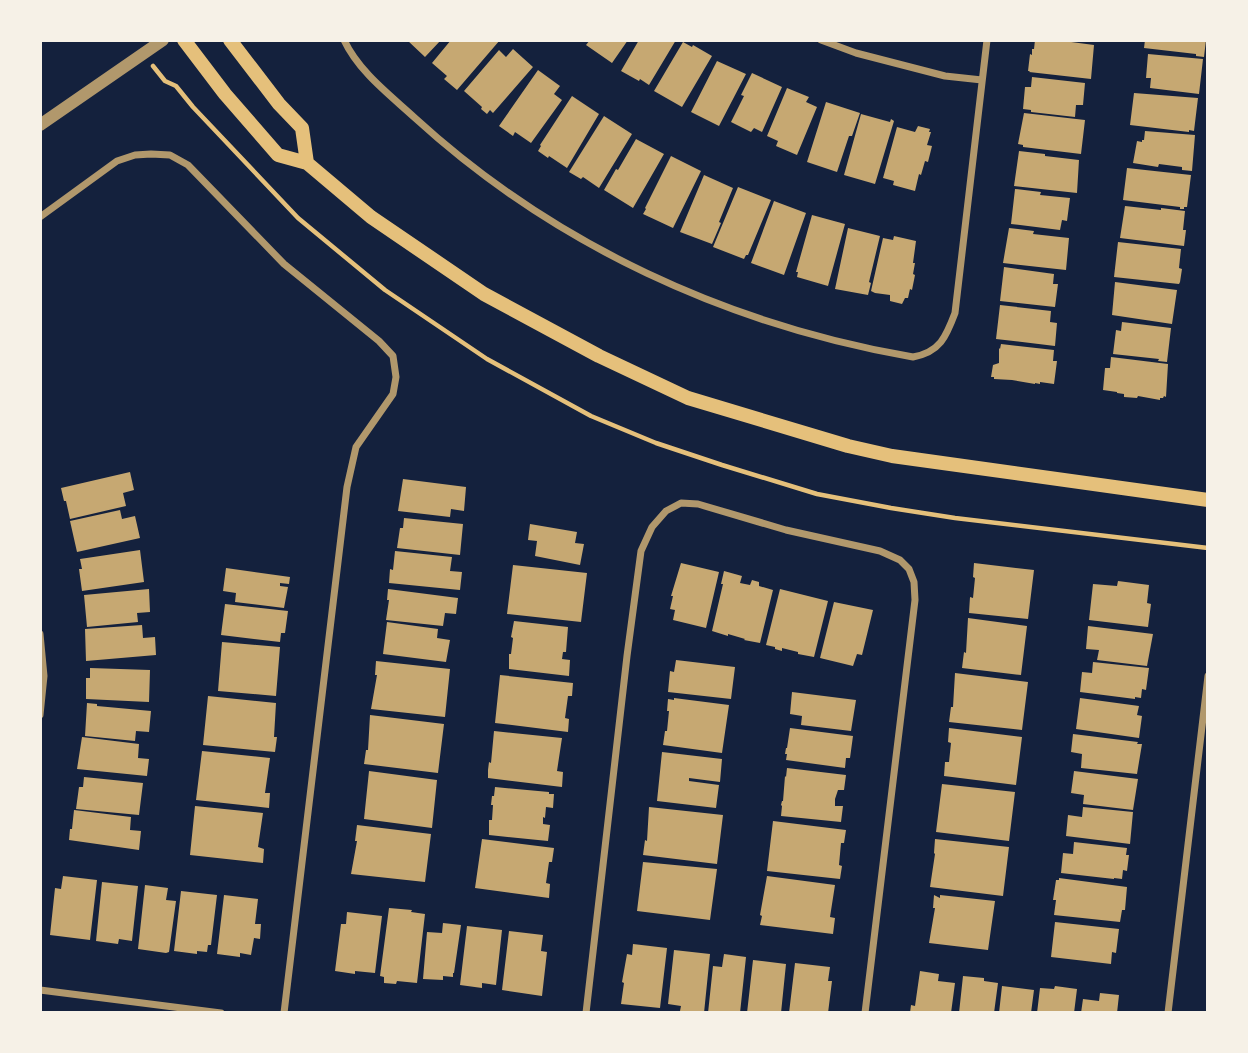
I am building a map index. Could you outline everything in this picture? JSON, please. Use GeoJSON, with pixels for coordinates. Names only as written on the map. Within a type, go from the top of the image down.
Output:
{"type":"FeatureCollection","features":[{"type":"Feature","properties":{"kind":"main road"},"geometry":{"type":"LineString","coordinates":[[184,40],[225,94],[278,155],[307,163],[371,217],[484,294],[599,356],[688,398],[848,446],[892,456],[1208,500]]}},
{"type":"Feature","properties":{"kind":"main road"},"geometry":{"type":"LineString","coordinates":[[230,40],[273,97],[302,128],[307,163]]}},
{"type":"Feature","properties":{"kind":"street"},"geometry":{"type":"LineString","coordinates":[[40,125],[163,40]]}},
{"type":"Feature","properties":{"kind":"street"},"geometry":{"type":"LineString","coordinates":[[344,40],[359,64],[431,133],[511,194],[597,248],[641,272],[731,309],[839,342],[913,357],[924,355],[943,341],[955,313],[987,40]]}},
{"type":"Feature","properties":{"kind":"street"},"geometry":{"type":"LineString","coordinates":[[821,40],[856,53],[945,76],[982,80]]}},
{"type":"Feature","properties":{"kind":"street"},"geometry":{"type":"LineString","coordinates":[[40,216],[117,162],[135,155],[170,155],[188,165],[284,264],[379,341],[393,356],[396,377],[393,394],[356,447],[347,487],[284,1013]]}},
{"type":"Feature","properties":{"kind":"street"},"geometry":{"type":"LineString","coordinates":[[586,1013],[641,551],[652,527],[666,511],[681,503],[698,504],[786,530],[880,551],[900,560],[912,576],[915,600],[865,1013]]}},
{"type":"Feature","properties":{"kind":"street"},"geometry":{"type":"LineString","coordinates":[[40,634],[44,676],[40,715]]}},
{"type":"Feature","properties":{"kind":"street"},"geometry":{"type":"LineString","coordinates":[[1168,1013],[1208,676]]}},
{"type":"Feature","properties":{"kind":"street"},"geometry":{"type":"LineString","coordinates":[[40,990],[220,1013]]}},
{"type":"Feature","properties":{"kind":"path"},"geometry":{"type":"LineString","coordinates":[[1183,545],[1208,548]]}},
{"type":"Feature","properties":{"kind":"building"},"geometry":{"type":"Polygon","coordinates":[[[407,40],[441,40],[425,57],[407,40]]]}},
{"type":"Feature","properties":{"kind":"building"},"geometry":{"type":"Polygon","coordinates":[[[451,40],[500,40],[457,90],[444,79],[447,76],[432,63],[451,40]]]}},
{"type":"Feature","properties":{"kind":"building"},"geometry":{"type":"Polygon","coordinates":[[[590,40],[628,40],[612,63],[586,45],[590,40]]]}},
{"type":"Feature","properties":{"kind":"building"},"geometry":{"type":"Polygon","coordinates":[[[639,40],[676,40],[649,85],[621,71],[639,40]]]}},
{"type":"Feature","properties":{"kind":"building"},"geometry":{"type":"Polygon","coordinates":[[[1035,40],[1094,45],[1091,79],[1029,72],[1030,54],[1032,55],[1035,40]]]}},
{"type":"Feature","properties":{"kind":"building"},"geometry":{"type":"Polygon","coordinates":[[[1145,40],[1206,40],[1204,57],[1144,48],[1145,40]]]}},
{"type":"Feature","properties":{"kind":"building"},"geometry":{"type":"Polygon","coordinates":[[[683,42],[712,56],[682,107],[654,91],[683,42]]]}},
{"type":"Feature","properties":{"kind":"building"},"geometry":{"type":"Polygon","coordinates":[[[513,49],[533,67],[493,113],[490,110],[487,114],[464,91],[499,50],[506,57],[513,49]]]}},
{"type":"Feature","properties":{"kind":"building"},"geometry":{"type":"Polygon","coordinates":[[[1148,54],[1203,59],[1199,94],[1150,88],[1151,78],[1146,78],[1148,54]]]}},
{"type":"Feature","properties":{"kind":"building"},"geometry":{"type":"Polygon","coordinates":[[[717,61],[746,74],[719,126],[691,112],[717,61]]]}},
{"type":"Feature","properties":{"kind":"building"},"geometry":{"type":"Polygon","coordinates":[[[538,70],[560,86],[554,94],[562,100],[531,143],[515,132],[513,136],[499,126],[538,70]]]}},
{"type":"Feature","properties":{"kind":"building"},"geometry":{"type":"Polygon","coordinates":[[[752,73],[782,87],[762,132],[754,128],[751,132],[731,122],[752,73]]]}},
{"type":"Feature","properties":{"kind":"building"},"geometry":{"type":"Polygon","coordinates":[[[1032,77],[1085,83],[1083,105],[1076,105],[1075,117],[1023,109],[1025,87],[1031,87],[1032,77]]]}},
{"type":"Feature","properties":{"kind":"building"},"geometry":{"type":"Polygon","coordinates":[[[787,88],[809,97],[806,102],[817,107],[797,155],[776,146],[778,141],[767,136],[787,88]]]}},
{"type":"Feature","properties":{"kind":"building"},"geometry":{"type":"Polygon","coordinates":[[[1134,93],[1198,98],[1194,131],[1130,125],[1134,93]]]}},
{"type":"Feature","properties":{"kind":"building"},"geometry":{"type":"Polygon","coordinates":[[[572,96],[599,114],[567,168],[538,151],[572,96]]]}},
{"type":"Feature","properties":{"kind":"building"},"geometry":{"type":"Polygon","coordinates":[[[826,102],[860,113],[837,172],[807,162],[826,102]]]}},
{"type":"Feature","properties":{"kind":"building"},"geometry":{"type":"Polygon","coordinates":[[[1024,113],[1085,120],[1081,154],[1023,147],[1018,144],[1024,113]]]}},
{"type":"Feature","properties":{"kind":"building"},"geometry":{"type":"Polygon","coordinates":[[[861,114],[894,121],[875,184],[844,175],[861,114]]]}},
{"type":"Feature","properties":{"kind":"building"},"geometry":{"type":"Polygon","coordinates":[[[604,116],[632,134],[599,188],[583,177],[581,179],[569,172],[604,116]]]}},
{"type":"Feature","properties":{"kind":"building"},"geometry":{"type":"Polygon","coordinates":[[[918,126],[930,129],[927,145],[932,146],[928,162],[925,161],[921,175],[919,174],[915,191],[893,185],[894,181],[883,178],[897,127],[915,132],[918,126]]]}},
{"type":"Feature","properties":{"kind":"building"},"geometry":{"type":"Polygon","coordinates":[[[1145,131],[1195,135],[1192,171],[1182,170],[1182,167],[1133,163],[1137,141],[1144,140],[1145,131]]]}},
{"type":"Feature","properties":{"kind":"building"},"geometry":{"type":"Polygon","coordinates":[[[636,139],[664,154],[633,208],[604,190],[636,139]]]}},
{"type":"Feature","properties":{"kind":"building"},"geometry":{"type":"Polygon","coordinates":[[[1019,151],[1079,160],[1077,193],[1014,186],[1019,151]]]}},
{"type":"Feature","properties":{"kind":"building"},"geometry":{"type":"Polygon","coordinates":[[[671,156],[701,171],[673,228],[643,214],[671,156]]]}},
{"type":"Feature","properties":{"kind":"building"},"geometry":{"type":"Polygon","coordinates":[[[1127,168],[1191,175],[1187,207],[1180,209],[1123,200],[1127,168]]]}},
{"type":"Feature","properties":{"kind":"building"},"geometry":{"type":"Polygon","coordinates":[[[704,175],[733,188],[712,244],[680,232],[704,175]]]}},
{"type":"Feature","properties":{"kind":"building"},"geometry":{"type":"Polygon","coordinates":[[[738,187],[771,200],[744,259],[713,247],[738,187]]]}},
{"type":"Feature","properties":{"kind":"building"},"geometry":{"type":"Polygon","coordinates":[[[1015,189],[1070,198],[1067,221],[1062,220],[1060,230],[1011,224],[1015,189]]]}},
{"type":"Feature","properties":{"kind":"building"},"geometry":{"type":"Polygon","coordinates":[[[774,201],[806,213],[784,275],[751,263],[774,201]]]}},
{"type":"Feature","properties":{"kind":"building"},"geometry":{"type":"Polygon","coordinates":[[[1125,206],[1185,211],[1184,246],[1120,238],[1125,206]]]}},
{"type":"Feature","properties":{"kind":"building"},"geometry":{"type":"Polygon","coordinates":[[[812,215],[845,224],[828,286],[797,277],[796,272],[812,215]]]}},
{"type":"Feature","properties":{"kind":"building"},"geometry":{"type":"Polygon","coordinates":[[[848,228],[880,236],[868,295],[835,289],[848,228]]]}},
{"type":"Feature","properties":{"kind":"building"},"geometry":{"type":"Polygon","coordinates":[[[1009,228],[1069,238],[1066,270],[1003,263],[1009,228]]]}},
{"type":"Feature","properties":{"kind":"building"},"geometry":{"type":"Polygon","coordinates":[[[894,236],[916,241],[912,290],[910,289],[908,298],[905,298],[902,304],[890,301],[890,295],[871,291],[883,238],[893,240],[894,236]]]}},
{"type":"Feature","properties":{"kind":"building"},"geometry":{"type":"Polygon","coordinates":[[[1118,242],[1181,249],[1179,268],[1182,269],[1179,284],[1114,277],[1118,242]]]}},
{"type":"Feature","properties":{"kind":"building"},"geometry":{"type":"Polygon","coordinates":[[[1004,267],[1054,274],[1053,284],[1058,284],[1055,307],[1000,301],[1004,267]]]}},
{"type":"Feature","properties":{"kind":"building"},"geometry":{"type":"Polygon","coordinates":[[[1115,282],[1177,290],[1172,324],[1112,315],[1115,282]]]}},
{"type":"Feature","properties":{"kind":"building"},"geometry":{"type":"Polygon","coordinates":[[[1000,305],[1051,311],[1050,322],[1057,323],[1055,346],[996,339],[1000,305]]]}},
{"type":"Feature","properties":{"kind":"building"},"geometry":{"type":"Polygon","coordinates":[[[1122,322],[1171,328],[1167,362],[1113,354],[1116,330],[1121,331],[1122,322]]]}},
{"type":"Feature","properties":{"kind":"building"},"geometry":{"type":"Polygon","coordinates":[[[1001,344],[1054,350],[1053,361],[1057,361],[1054,384],[991,377],[993,365],[999,363],[1001,344]]]}},
{"type":"Feature","properties":{"kind":"building"},"geometry":{"type":"Polygon","coordinates":[[[1111,357],[1168,364],[1166,397],[1160,400],[1138,396],[1124,397],[1124,394],[1103,390],[1105,368],[1110,368],[1111,357]]]}},
{"type":"Feature","properties":{"kind":"building"},"geometry":{"type":"Polygon","coordinates":[[[130,472],[134,490],[123,493],[126,506],[70,519],[61,488],[130,472]]]}},
{"type":"Feature","properties":{"kind":"building"},"geometry":{"type":"Polygon","coordinates":[[[403,479],[466,487],[464,511],[451,509],[450,517],[398,511],[403,479]]]}},
{"type":"Feature","properties":{"kind":"building"},"geometry":{"type":"Polygon","coordinates":[[[120,510],[122,519],[135,516],[140,538],[77,552],[70,521],[120,510]]]}},
{"type":"Feature","properties":{"kind":"building"},"geometry":{"type":"Polygon","coordinates":[[[404,518],[463,524],[460,555],[397,548],[404,518]]]}},
{"type":"Feature","properties":{"kind":"building"},"geometry":{"type":"Polygon","coordinates":[[[530,524],[577,532],[575,543],[584,544],[580,565],[535,556],[537,541],[528,540],[530,524]]]}},
{"type":"Feature","properties":{"kind":"building"},"geometry":{"type":"Polygon","coordinates":[[[140,550],[144,582],[82,591],[80,559],[140,550]]]}},
{"type":"Feature","properties":{"kind":"building"},"geometry":{"type":"Polygon","coordinates":[[[395,551],[452,557],[450,571],[462,572],[460,590],[389,583],[395,551]]]}},
{"type":"Feature","properties":{"kind":"building"},"geometry":{"type":"Polygon","coordinates":[[[681,563],[719,572],[706,628],[673,620],[675,610],[670,609],[671,596],[681,563]]]}},
{"type":"Feature","properties":{"kind":"building"},"geometry":{"type":"Polygon","coordinates":[[[974,563],[1034,570],[1028,619],[969,613],[975,578],[974,563]]]}},
{"type":"Feature","properties":{"kind":"building"},"geometry":{"type":"Polygon","coordinates":[[[513,565],[587,573],[581,622],[507,614],[513,565]]]}},
{"type":"Feature","properties":{"kind":"building"},"geometry":{"type":"Polygon","coordinates":[[[226,568],[290,577],[289,584],[280,583],[280,586],[288,587],[284,608],[235,602],[236,593],[223,591],[226,568]]]}},
{"type":"Feature","properties":{"kind":"building"},"geometry":{"type":"Polygon","coordinates":[[[724,571],[742,576],[740,583],[750,585],[752,580],[759,582],[759,586],[773,590],[760,643],[712,631],[724,571]]]}},
{"type":"Feature","properties":{"kind":"building"},"geometry":{"type":"Polygon","coordinates":[[[1118,581],[1149,585],[1147,603],[1151,604],[1148,627],[1089,620],[1093,584],[1117,586],[1118,581]]]}},
{"type":"Feature","properties":{"kind":"building"},"geometry":{"type":"Polygon","coordinates":[[[149,589],[150,612],[137,613],[138,622],[87,627],[84,595],[149,589]]]}},
{"type":"Feature","properties":{"kind":"building"},"geometry":{"type":"Polygon","coordinates":[[[388,589],[458,598],[456,614],[445,613],[443,626],[386,620],[388,589]]]}},
{"type":"Feature","properties":{"kind":"building"},"geometry":{"type":"Polygon","coordinates":[[[780,589],[828,601],[814,657],[766,645],[780,589]]]}},
{"type":"Feature","properties":{"kind":"building"},"geometry":{"type":"Polygon","coordinates":[[[834,602],[873,610],[862,655],[857,654],[853,666],[820,658],[834,602]]]}},
{"type":"Feature","properties":{"kind":"building"},"geometry":{"type":"Polygon","coordinates":[[[225,604],[288,611],[285,633],[281,633],[280,642],[221,635],[225,604]]]}},
{"type":"Feature","properties":{"kind":"building"},"geometry":{"type":"Polygon","coordinates":[[[968,618],[1027,626],[1021,675],[962,668],[964,652],[966,653],[968,618]]]}},
{"type":"Feature","properties":{"kind":"building"},"geometry":{"type":"Polygon","coordinates":[[[514,621],[568,627],[566,652],[563,652],[562,659],[570,660],[569,676],[509,669],[514,621]]]}},
{"type":"Feature","properties":{"kind":"building"},"geometry":{"type":"Polygon","coordinates":[[[387,622],[438,629],[437,638],[450,640],[446,662],[383,654],[387,622]]]}},
{"type":"Feature","properties":{"kind":"building"},"geometry":{"type":"Polygon","coordinates":[[[142,625],[143,638],[155,637],[156,655],[86,661],[85,629],[142,625]]]}},
{"type":"Feature","properties":{"kind":"building"},"geometry":{"type":"Polygon","coordinates":[[[1088,626],[1153,634],[1147,666],[1097,660],[1099,650],[1086,649],[1088,626]]]}},
{"type":"Feature","properties":{"kind":"building"},"geometry":{"type":"Polygon","coordinates":[[[222,642],[280,647],[276,696],[218,691],[222,642]]]}},
{"type":"Feature","properties":{"kind":"building"},"geometry":{"type":"Polygon","coordinates":[[[676,660],[735,667],[731,699],[668,692],[670,671],[674,672],[676,660]]]}},
{"type":"Feature","properties":{"kind":"building"},"geometry":{"type":"Polygon","coordinates":[[[376,661],[450,669],[445,717],[371,709],[377,675],[376,661]]]}},
{"type":"Feature","properties":{"kind":"building"},"geometry":{"type":"Polygon","coordinates":[[[1093,662],[1149,668],[1146,690],[1142,689],[1141,698],[1080,692],[1082,672],[1092,673],[1093,662]]]}},
{"type":"Feature","properties":{"kind":"building"},"geometry":{"type":"Polygon","coordinates":[[[90,668],[150,670],[149,702],[86,699],[86,678],[90,678],[90,668]]]}},
{"type":"Feature","properties":{"kind":"building"},"geometry":{"type":"Polygon","coordinates":[[[955,673],[1028,682],[1022,730],[949,722],[953,707],[955,673]]]}},
{"type":"Feature","properties":{"kind":"building"},"geometry":{"type":"Polygon","coordinates":[[[500,675],[573,683],[565,718],[569,719],[568,732],[495,723],[500,675]]]}},
{"type":"Feature","properties":{"kind":"building"},"geometry":{"type":"Polygon","coordinates":[[[792,692],[856,700],[851,731],[801,725],[802,716],[790,714],[792,692]]]}},
{"type":"Feature","properties":{"kind":"building"},"geometry":{"type":"Polygon","coordinates":[[[208,696],[276,703],[275,752],[203,745],[208,696]]]}},
{"type":"Feature","properties":{"kind":"building"},"geometry":{"type":"Polygon","coordinates":[[[1080,698],[1139,706],[1137,715],[1142,716],[1139,738],[1076,729],[1080,698]]]}},
{"type":"Feature","properties":{"kind":"building"},"geometry":{"type":"Polygon","coordinates":[[[668,699],[729,705],[722,753],[663,745],[667,731],[668,699]]]}},
{"type":"Feature","properties":{"kind":"building"},"geometry":{"type":"Polygon","coordinates":[[[87,703],[151,711],[149,732],[136,731],[135,741],[85,736],[87,703]]]}},
{"type":"Feature","properties":{"kind":"building"},"geometry":{"type":"Polygon","coordinates":[[[370,715],[444,724],[438,773],[364,764],[368,750],[370,715]]]}},
{"type":"Feature","properties":{"kind":"building"},"geometry":{"type":"Polygon","coordinates":[[[790,728],[853,736],[850,758],[846,758],[845,768],[786,760],[790,728]]]}},
{"type":"Feature","properties":{"kind":"building"},"geometry":{"type":"Polygon","coordinates":[[[949,728],[1022,737],[1016,785],[944,776],[951,743],[948,742],[949,728]]]}},
{"type":"Feature","properties":{"kind":"building"},"geometry":{"type":"Polygon","coordinates":[[[494,731],[562,738],[557,771],[563,772],[562,787],[488,778],[494,731]]]}},
{"type":"Feature","properties":{"kind":"building"},"geometry":{"type":"Polygon","coordinates":[[[1073,734],[1142,744],[1137,774],[1081,768],[1082,754],[1071,752],[1073,734]]]}},
{"type":"Feature","properties":{"kind":"building"},"geometry":{"type":"Polygon","coordinates":[[[82,737],[139,744],[138,758],[149,759],[147,776],[77,769],[82,737]]]}},
{"type":"Feature","properties":{"kind":"building"},"geometry":{"type":"Polygon","coordinates":[[[202,751],[270,758],[265,793],[270,793],[269,808],[196,800],[202,751]]]}},
{"type":"Feature","properties":{"kind":"building"},"geometry":{"type":"Polygon","coordinates":[[[662,752],[722,759],[720,782],[689,778],[689,781],[719,785],[716,808],[657,801],[662,752]]]}},
{"type":"Feature","properties":{"kind":"building"},"geometry":{"type":"Polygon","coordinates":[[[787,768],[846,775],[844,790],[838,790],[835,799],[835,806],[843,806],[841,822],[781,816],[787,768]]]}},
{"type":"Feature","properties":{"kind":"building"},"geometry":{"type":"Polygon","coordinates":[[[369,771],[437,780],[432,828],[364,819],[369,771]]]}},
{"type":"Feature","properties":{"kind":"building"},"geometry":{"type":"Polygon","coordinates":[[[1074,771],[1138,779],[1133,810],[1083,804],[1084,795],[1071,793],[1074,771]]]}},
{"type":"Feature","properties":{"kind":"building"},"geometry":{"type":"Polygon","coordinates":[[[84,777],[143,783],[139,815],[76,809],[79,787],[83,787],[84,777]]]}},
{"type":"Feature","properties":{"kind":"building"},"geometry":{"type":"Polygon","coordinates":[[[942,784],[1015,792],[1009,841],[936,832],[942,784]]]}},
{"type":"Feature","properties":{"kind":"building"},"geometry":{"type":"Polygon","coordinates":[[[495,787],[554,794],[553,808],[546,807],[545,818],[543,817],[543,824],[550,825],[548,841],[489,835],[495,787]]]}},
{"type":"Feature","properties":{"kind":"building"},"geometry":{"type":"Polygon","coordinates":[[[195,806],[263,813],[258,847],[264,849],[263,863],[190,855],[195,806]]]}},
{"type":"Feature","properties":{"kind":"building"},"geometry":{"type":"Polygon","coordinates":[[[649,807],[723,815],[717,864],[643,855],[645,840],[647,841],[649,807]]]}},
{"type":"Feature","properties":{"kind":"building"},"geometry":{"type":"Polygon","coordinates":[[[1083,807],[1133,812],[1130,844],[1066,836],[1068,815],[1082,817],[1083,807]]]}},
{"type":"Feature","properties":{"kind":"building"},"geometry":{"type":"Polygon","coordinates":[[[74,810],[131,817],[130,830],[141,831],[139,850],[69,840],[74,810]]]}},
{"type":"Feature","properties":{"kind":"building"},"geometry":{"type":"Polygon","coordinates":[[[773,821],[846,830],[844,843],[841,843],[840,879],[767,871],[773,821]]]}},
{"type":"Feature","properties":{"kind":"building"},"geometry":{"type":"Polygon","coordinates":[[[357,825],[431,834],[425,882],[351,874],[357,825]]]}},
{"type":"Feature","properties":{"kind":"building"},"geometry":{"type":"Polygon","coordinates":[[[482,839],[554,848],[546,883],[550,884],[549,898],[475,888],[482,839]]]}},
{"type":"Feature","properties":{"kind":"building"},"geometry":{"type":"Polygon","coordinates":[[[935,839],[1009,847],[1003,896],[930,887],[935,839]]]}},
{"type":"Feature","properties":{"kind":"building"},"geometry":{"type":"Polygon","coordinates":[[[1074,842],[1127,848],[1127,871],[1123,870],[1122,879],[1061,873],[1063,853],[1073,854],[1074,842]]]}},
{"type":"Feature","properties":{"kind":"building"},"geometry":{"type":"Polygon","coordinates":[[[643,862],[717,869],[710,920],[637,911],[643,862]]]}},
{"type":"Feature","properties":{"kind":"building"},"geometry":{"type":"Polygon","coordinates":[[[63,876],[97,880],[90,940],[50,935],[55,888],[61,889],[63,876]]]}},
{"type":"Feature","properties":{"kind":"building"},"geometry":{"type":"Polygon","coordinates":[[[767,876],[835,885],[830,917],[835,918],[833,934],[760,925],[767,876]]]}},
{"type":"Feature","properties":{"kind":"building"},"geometry":{"type":"Polygon","coordinates":[[[1059,878],[1127,887],[1125,910],[1122,910],[1120,922],[1054,915],[1056,900],[1053,900],[1056,880],[1059,878]]]}},
{"type":"Feature","properties":{"kind":"building"},"geometry":{"type":"Polygon","coordinates":[[[102,882],[138,886],[132,941],[119,939],[118,944],[96,941],[102,882]]]}},
{"type":"Feature","properties":{"kind":"building"},"geometry":{"type":"Polygon","coordinates":[[[145,885],[168,888],[166,900],[176,901],[169,952],[166,953],[138,949],[145,885]]]}},
{"type":"Feature","properties":{"kind":"building"},"geometry":{"type":"Polygon","coordinates":[[[181,891],[217,895],[211,945],[208,945],[207,952],[197,951],[197,954],[174,951],[181,891]]]}},
{"type":"Feature","properties":{"kind":"building"},"geometry":{"type":"Polygon","coordinates":[[[224,895],[258,899],[255,924],[261,924],[260,939],[254,938],[251,955],[240,953],[240,957],[217,954],[224,895]]]}},
{"type":"Feature","properties":{"kind":"building"},"geometry":{"type":"Polygon","coordinates":[[[934,895],[940,898],[940,895],[995,901],[988,950],[929,943],[935,908],[934,895]]]}},
{"type":"Feature","properties":{"kind":"building"},"geometry":{"type":"Polygon","coordinates":[[[389,908],[425,914],[417,983],[384,983],[384,977],[380,976],[389,908]]]}},
{"type":"Feature","properties":{"kind":"building"},"geometry":{"type":"Polygon","coordinates":[[[347,912],[382,916],[375,973],[335,971],[341,924],[346,924],[347,912]]]}},
{"type":"Feature","properties":{"kind":"building"},"geometry":{"type":"Polygon","coordinates":[[[1055,922],[1119,929],[1116,953],[1112,952],[1111,964],[1051,957],[1055,922]]]}},
{"type":"Feature","properties":{"kind":"building"},"geometry":{"type":"Polygon","coordinates":[[[443,923],[461,925],[453,977],[443,976],[443,980],[423,979],[427,932],[442,933],[443,923]]]}},
{"type":"Feature","properties":{"kind":"building"},"geometry":{"type":"Polygon","coordinates":[[[467,926],[502,930],[496,985],[482,983],[482,988],[460,985],[467,926]]]}},
{"type":"Feature","properties":{"kind":"building"},"geometry":{"type":"Polygon","coordinates":[[[509,931],[543,935],[541,951],[547,952],[542,996],[502,990],[509,931]]]}},
{"type":"Feature","properties":{"kind":"building"},"geometry":{"type":"Polygon","coordinates":[[[633,944],[667,948],[660,1008],[621,1004],[627,954],[632,955],[633,944]]]}},
{"type":"Feature","properties":{"kind":"building"},"geometry":{"type":"Polygon","coordinates":[[[674,950],[710,954],[704,1013],[680,1011],[681,1006],[668,1004],[674,950]]]}},
{"type":"Feature","properties":{"kind":"building"},"geometry":{"type":"Polygon","coordinates":[[[724,954],[746,957],[740,1013],[708,1013],[713,966],[722,967],[724,954]]]}},
{"type":"Feature","properties":{"kind":"building"},"geometry":{"type":"Polygon","coordinates":[[[753,960],[786,964],[781,1013],[747,1013],[753,960]]]}},
{"type":"Feature","properties":{"kind":"building"},"geometry":{"type":"Polygon","coordinates":[[[795,963],[830,967],[828,981],[832,981],[828,1013],[789,1013],[795,963]]]}},
{"type":"Feature","properties":{"kind":"building"},"geometry":{"type":"Polygon","coordinates":[[[920,971],[939,974],[938,981],[955,983],[951,1013],[910,1013],[911,1005],[915,1006],[920,971]]]}},
{"type":"Feature","properties":{"kind":"building"},"geometry":{"type":"Polygon","coordinates":[[[963,976],[984,978],[984,981],[998,983],[994,1013],[959,1013],[963,976]]]}},
{"type":"Feature","properties":{"kind":"building"},"geometry":{"type":"Polygon","coordinates":[[[1002,986],[1034,990],[1031,1013],[999,1013],[1002,986]]]}},
{"type":"Feature","properties":{"kind":"building"},"geometry":{"type":"Polygon","coordinates":[[[1055,986],[1077,989],[1074,1013],[1037,1013],[1040,988],[1054,989],[1055,986]]]}},
{"type":"Feature","properties":{"kind":"building"},"geometry":{"type":"Polygon","coordinates":[[[1100,993],[1119,995],[1117,1013],[1081,1013],[1083,999],[1099,1001],[1100,993]]]}}]}
